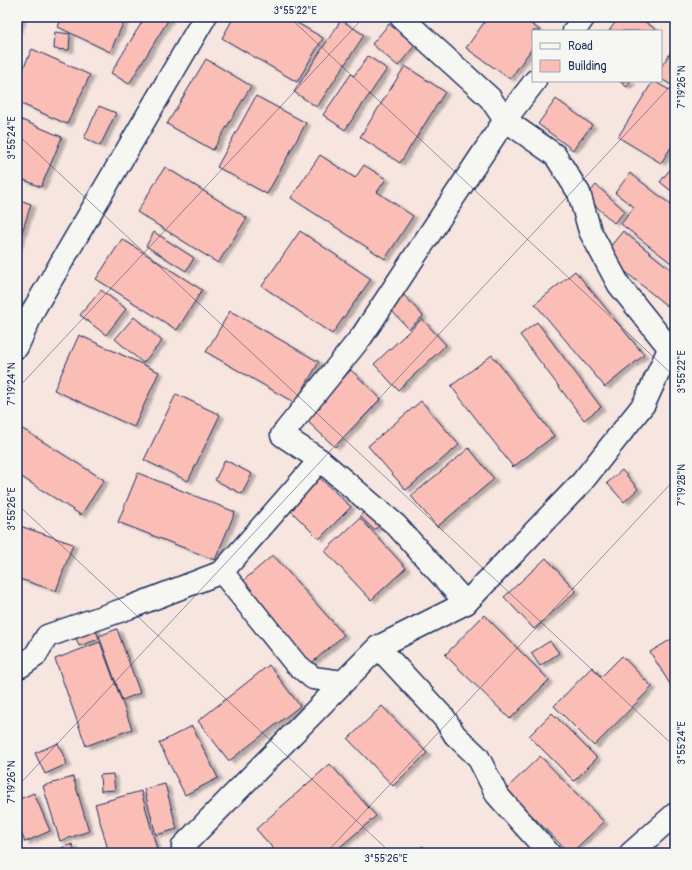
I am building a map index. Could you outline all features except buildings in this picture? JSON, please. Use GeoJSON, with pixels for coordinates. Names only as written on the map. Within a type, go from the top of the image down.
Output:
{"type":"FeatureCollection","features":[{"type":"Feature","properties":{"kind":"street"},"geometry":{"type":"LineString","coordinates":[[17,347],[25,309],[205,17]]}},
{"type":"Feature","properties":{"kind":"street"},"geometry":{"type":"LineString","coordinates":[[222,572],[296,663],[313,678],[343,682],[378,647],[466,603],[582,482],[644,404],[673,348],[619,285],[590,231],[580,193],[555,155],[505,120],[490,98],[401,17]]}},
{"type":"Feature","properties":{"kind":"street"},"geometry":{"type":"LineString","coordinates":[[575,30],[584,17]]}},
{"type":"Feature","properties":{"kind":"street"},"geometry":{"type":"LineString","coordinates":[[466,603],[396,525],[320,460],[282,435],[362,336],[505,120],[534,82]]}},
{"type":"Feature","properties":{"kind":"street"},"geometry":{"type":"LineString","coordinates":[[17,666],[21,666],[35,656],[47,636],[131,607],[222,572],[320,460]]}},
{"type":"Feature","properties":{"kind":"street"},"geometry":{"type":"LineString","coordinates":[[182,853],[183,846],[378,647]]}},
{"type":"Feature","properties":{"kind":"street"},"geometry":{"type":"LineString","coordinates":[[378,647],[445,719],[455,735],[478,757],[497,795],[549,853]]}},
{"type":"Feature","properties":{"kind":"street"},"geometry":{"type":"LineString","coordinates":[[632,853],[675,814]]}}]}
